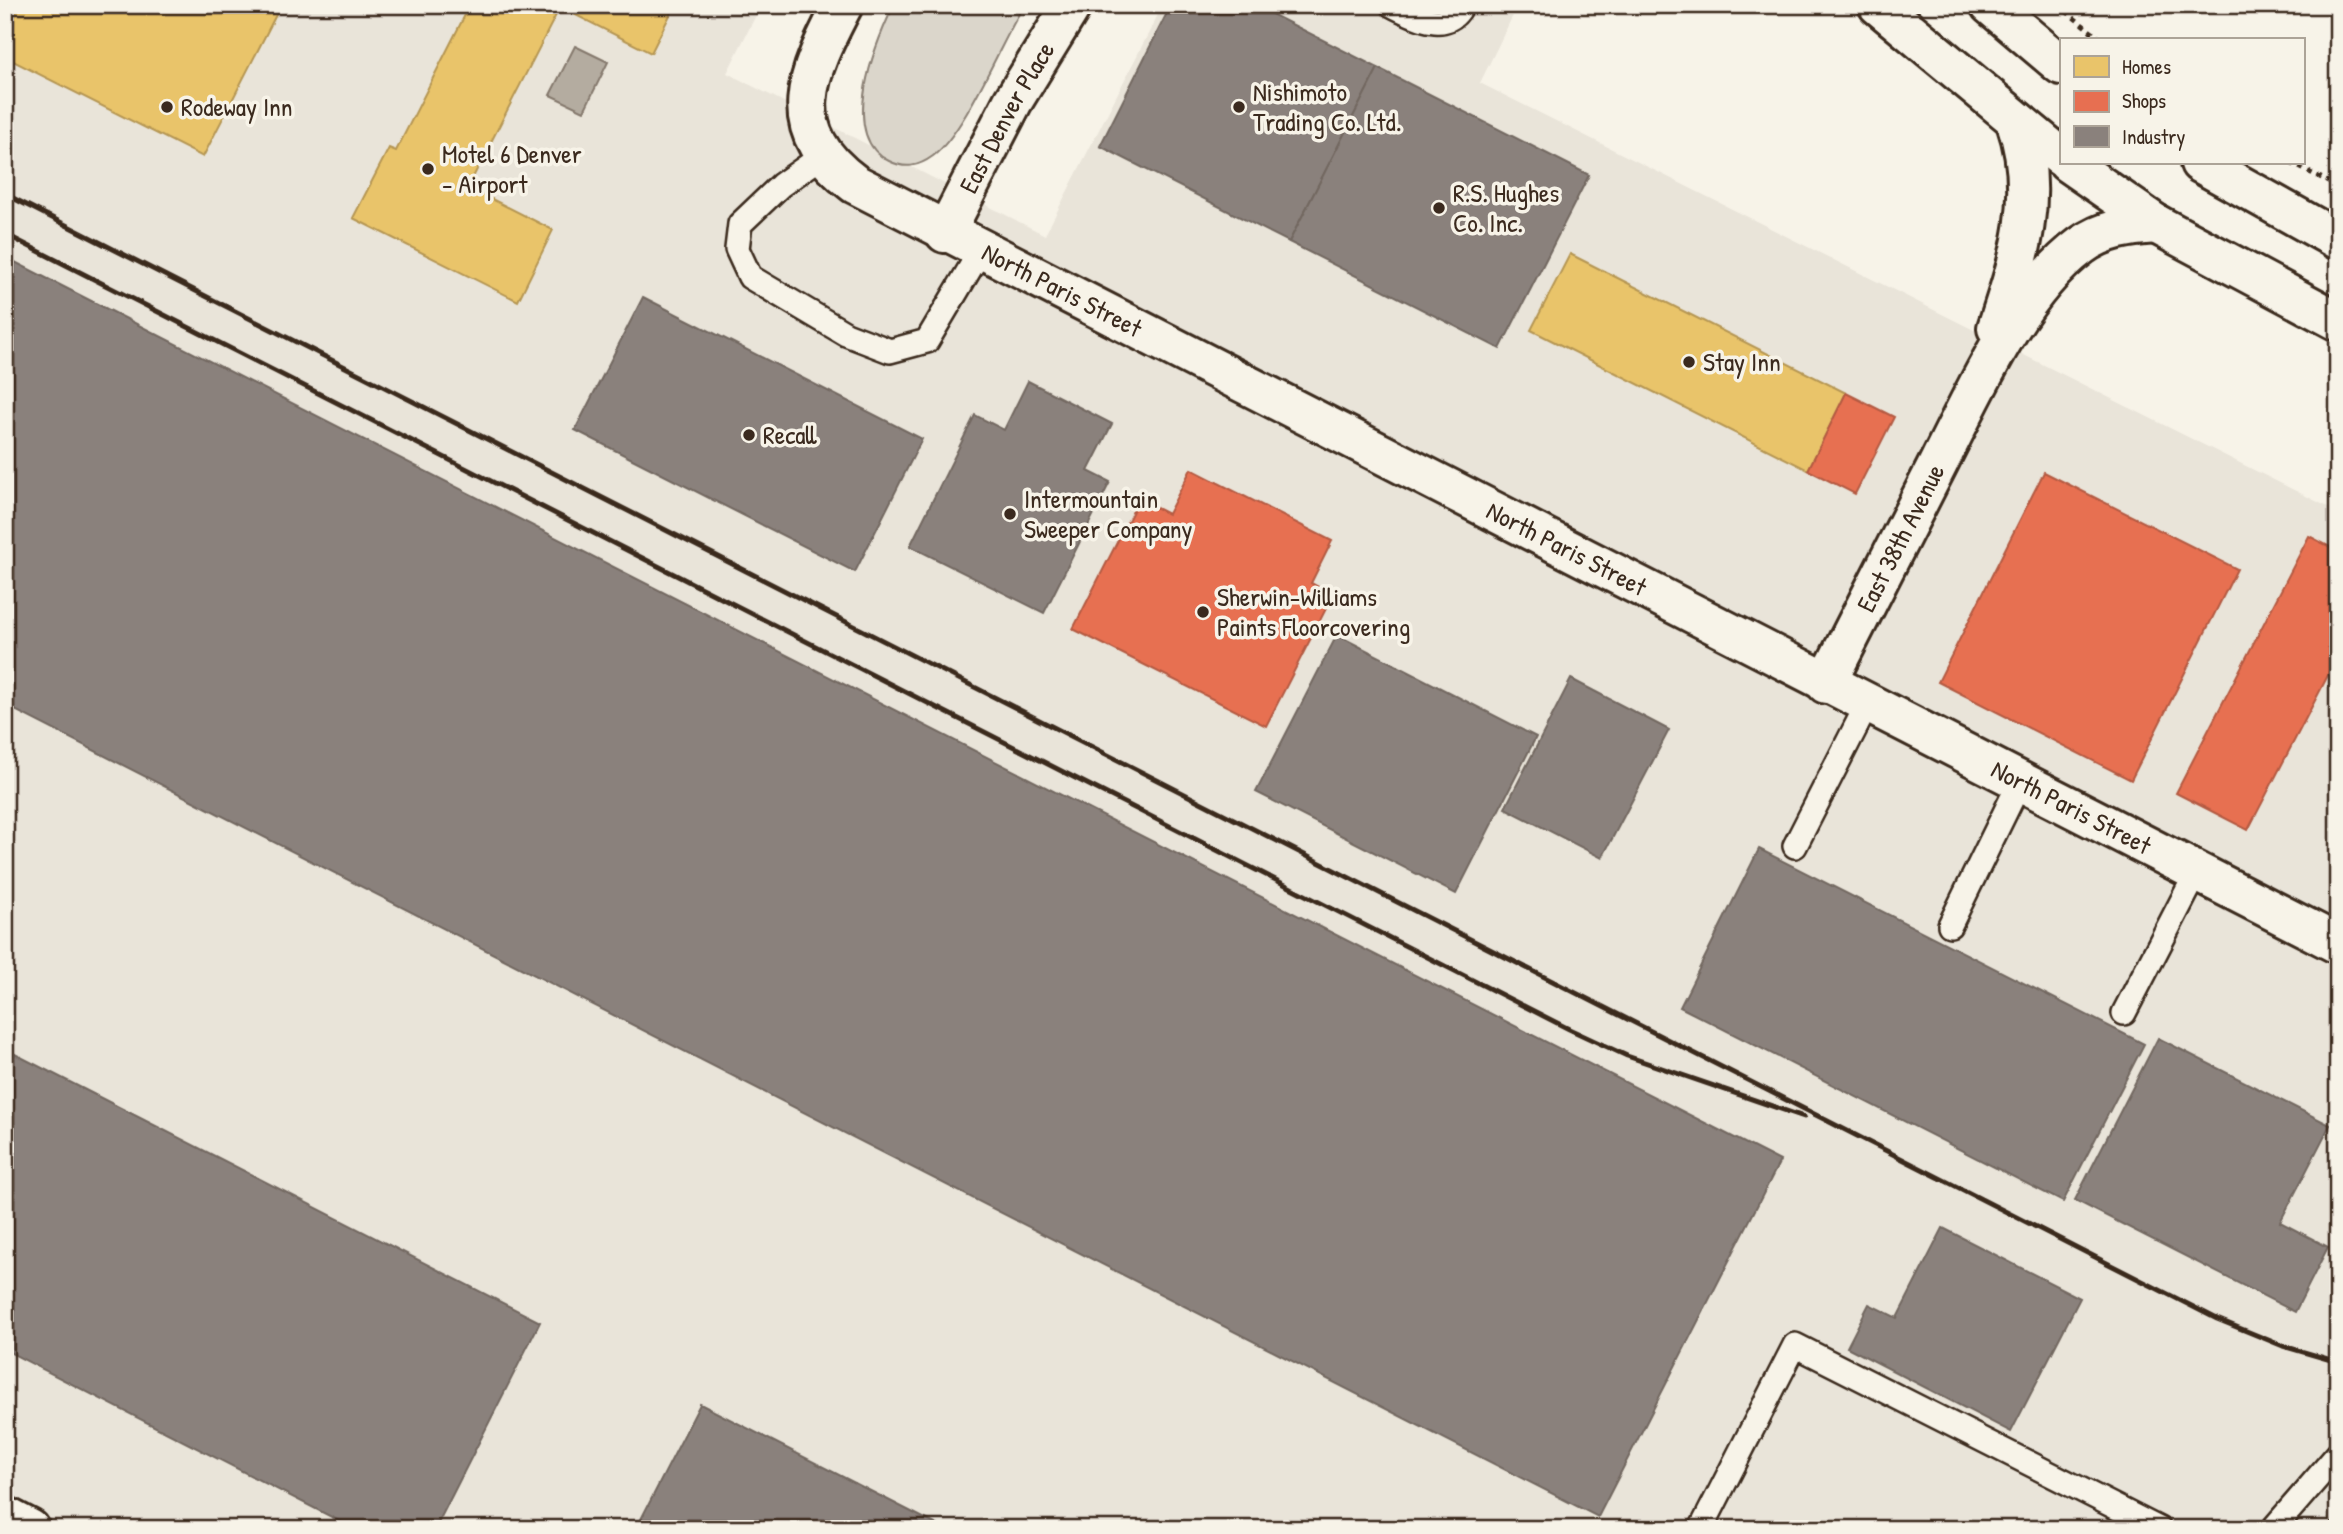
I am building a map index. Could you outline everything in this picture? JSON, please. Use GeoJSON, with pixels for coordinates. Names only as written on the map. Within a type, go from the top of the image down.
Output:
{"type":"FeatureCollection","features":[{"type":"Feature","properties":{"kind":"street"},"geometry":{"type":"LineString","coordinates":[[817,145],[807,93],[810,74],[843,5]]}},
{"type":"Feature","properties":{"kind":"street","name":"East Denver Place"},"geometry":{"type":"LineString","coordinates":[[946,233],[1019,89],[1072,5]]}},
{"type":"Feature","properties":{"kind":"street"},"geometry":{"type":"LineString","coordinates":[[1878,5],[2060,156]]}},
{"type":"Feature","properties":{"kind":"street"},"geometry":{"type":"LineString","coordinates":[[1990,5],[2060,64]]}},
{"type":"Feature","properties":{"kind":"street","name":"East 38th Avenue"},"geometry":{"type":"LineString","coordinates":[[1976,390],[2014,277],[2023,236],[2029,184],[2028,163],[2016,122]]}},
{"type":"Feature","properties":{"kind":"street","name":"North Paris Street"},"geometry":{"type":"LineString","coordinates":[[817,145],[855,184],[946,233],[2338,943]]}},
{"type":"Feature","properties":{"kind":"street"},"geometry":{"type":"LineString","coordinates":[[2069,164],[2156,223],[2338,321]]}},
{"type":"Feature","properties":{"kind":"street"},"geometry":{"type":"LineString","coordinates":[[2202,164],[2338,240]]}},
{"type":"Feature","properties":{"kind":"street","name":"East 38th Avenue"},"geometry":{"type":"LineString","coordinates":[[1826,684],[1976,390],[2035,294],[2082,245],[2115,229],[2156,223]]}},
{"type":"Feature","properties":{"kind":"street"},"geometry":{"type":"LineString","coordinates":[[5,1516],[30,1529]]}},
{"type":"Feature","properties":{"kind":"lane"},"geometry":{"type":"LineString","coordinates":[[1392,5],[1439,22],[1452,19],[1462,5]]}},
{"type":"Feature","properties":{"kind":"lane"},"geometry":{"type":"LineString","coordinates":[[817,145],[781,186],[740,224],[737,249],[750,277],[846,334],[890,351],[927,341],[981,250]]}},
{"type":"Feature","properties":{"kind":"lane"},"geometry":{"type":"LineString","coordinates":[[1795,846],[1867,705]]}},
{"type":"Feature","properties":{"kind":"lane"},"geometry":{"type":"LineString","coordinates":[[1950,925],[2020,782]]}},
{"type":"Feature","properties":{"kind":"lane"},"geometry":{"type":"LineString","coordinates":[[2124,1013],[2197,872]]}},
{"type":"Feature","properties":{"kind":"lane"},"geometry":{"type":"LineString","coordinates":[[1701,1529],[1795,1345],[2159,1529]]}},
{"type":"Feature","properties":{"kind":"lane"},"geometry":{"type":"LineString","coordinates":[[2273,1529],[2338,1454]]}},
{"type":"Feature","properties":{"kind":"path"},"geometry":{"type":"LineString","coordinates":[[2058,5],[2099,38]]}},
{"type":"Feature","properties":{"kind":"path"},"geometry":{"type":"LineString","coordinates":[[2292,164],[2338,186]]}},
{"type":"Feature","properties":{"kind":"shaded area"},"geometry":{"type":"Polygon","coordinates":[[[5,5],[761,5],[727,73],[1045,235],[1163,5],[1518,5],[1480,83],[2338,512],[2338,1529],[5,1529],[5,5]]]}},
{"type":"Feature","properties":{"kind":"shaded area"},"geometry":{"type":"Polygon","coordinates":[[[894,5],[1024,5],[958,127],[933,156],[911,166],[889,161],[874,149],[865,131],[865,87],[878,41],[894,5]]]}},
{"type":"Feature","properties":{"kind":"shaded area"},"geometry":{"type":"Polygon","coordinates":[[[575,46],[608,62],[584,111],[550,95],[575,46]]]}},
{"type":"Feature","properties":{"kind":"building: Homes","name":"Rodeway Inn"},"geometry":{"type":"Polygon","coordinates":[[[5,5],[281,5],[203,157],[5,57],[5,5]]]}},
{"type":"Feature","properties":{"kind":"building: Homes","name":"Motel 6 Denver - Airport"},"geometry":{"type":"Polygon","coordinates":[[[470,5],[675,5],[651,53],[560,7],[468,187],[553,230],[518,301],[353,218],[389,148],[396,151],[470,5]]]}},
{"type":"Feature","properties":{"kind":"building: Homes","name":"Stay Inn"},"geometry":{"type":"Polygon","coordinates":[[[1570,254],[1846,393],[1808,470],[1531,330],[1570,254]]]}},
{"type":"Feature","properties":{"kind":"building: Shops"},"geometry":{"type":"Polygon","coordinates":[[[1846,393],[1894,417],[1855,494],[1808,470],[1846,393]]]}},
{"type":"Feature","properties":{"kind":"building: Shops","name":"Sherwin-Williams Paints Floorcovering"},"geometry":{"type":"Polygon","coordinates":[[[1191,469],[1332,541],[1311,583],[1333,595],[1266,726],[1073,629],[1139,499],[1168,514],[1191,469]]]}},
{"type":"Feature","properties":{"kind":"building: Shops"},"geometry":{"type":"Polygon","coordinates":[[[2044,472],[2237,569],[2131,780],[1938,682],[2044,472]]]}},
{"type":"Feature","properties":{"kind":"building: Shops"},"geometry":{"type":"Polygon","coordinates":[[[2309,536],[2338,551],[2338,656],[2248,830],[2176,793],[2309,536]]]}},
{"type":"Feature","properties":{"kind":"building: Industry","name":"Nishimoto Trading Co. Ltd."},"geometry":{"type":"Polygon","coordinates":[[[1171,5],[1254,5],[1378,68],[1289,242],[1100,146],[1171,5]]]}},
{"type":"Feature","properties":{"kind":"building: Industry","name":"R.S. Hughes Co. Inc."},"geometry":{"type":"Polygon","coordinates":[[[1378,68],[1589,175],[1500,349],[1289,242],[1378,68]]]}},
{"type":"Feature","properties":{"kind":"building: Industry"},"geometry":{"type":"Polygon","coordinates":[[[5,257],[1780,1161],[1598,1517],[5,705],[5,257]]]}},
{"type":"Feature","properties":{"kind":"building: Industry","name":"Recall"},"geometry":{"type":"Polygon","coordinates":[[[643,297],[922,439],[855,572],[575,430],[643,297]]]}},
{"type":"Feature","properties":{"kind":"building: Industry","name":"Intermountain Sweeper Company"},"geometry":{"type":"Polygon","coordinates":[[[1028,381],[1112,424],[1088,471],[1110,482],[1044,613],[910,546],[975,415],[1004,430],[1028,381]]]}},
{"type":"Feature","properties":{"kind":"building: Industry"},"geometry":{"type":"Polygon","coordinates":[[[1337,635],[1536,737],[1456,894],[1256,792],[1337,635]]]}},
{"type":"Feature","properties":{"kind":"building: Industry"},"geometry":{"type":"Polygon","coordinates":[[[1571,679],[1669,730],[1602,858],[1505,808],[1571,679]]]}},
{"type":"Feature","properties":{"kind":"building: Industry"},"geometry":{"type":"Polygon","coordinates":[[[1759,849],[2144,1044],[2063,1202],[1680,1007],[1759,849]]]}},
{"type":"Feature","properties":{"kind":"building: Industry"},"geometry":{"type":"Polygon","coordinates":[[[2158,1038],[2330,1125],[2280,1222],[2328,1247],[2295,1312],[2075,1200],[2158,1038]]]}},
{"type":"Feature","properties":{"kind":"building: Industry"},"geometry":{"type":"Polygon","coordinates":[[[5,1049],[540,1322],[435,1529],[355,1529],[5,1350],[5,1049]]]}},
{"type":"Feature","properties":{"kind":"building: Industry"},"geometry":{"type":"Polygon","coordinates":[[[1943,1228],[2080,1298],[2011,1432],[1847,1347],[1869,1304],[1897,1318],[1943,1228]]]}},
{"type":"Feature","properties":{"kind":"building: Industry"},"geometry":{"type":"Polygon","coordinates":[[[700,1404],[945,1529],[636,1529],[700,1404]]]}},
{"type":"Feature","properties":{"kind":"railway"},"geometry":{"type":"LineString","coordinates":[[5,194],[2217,1319],[2283,1346],[2338,1362]]}},
{"type":"Feature","properties":{"kind":"railway"},"geometry":{"type":"LineString","coordinates":[[5,234],[1569,1029],[1627,1056],[1804,1117]]}},
{"type":"Feature","properties":{"kind":"railway"},"geometry":{"type":"LineString","coordinates":[[2324,1529],[2338,1520]]}},
{"type":"Feature","properties":{"kind":"place","name":"Rodeway Inn"},"geometry":{"type":"Point","coordinates":[167,107]}},
{"type":"Feature","properties":{"kind":"place","name":"Nishimoto Trading Co. Ltd."},"geometry":{"type":"Point","coordinates":[1239,107]}},
{"type":"Feature","properties":{"kind":"place","name":"Motel 6 Denver - Airport"},"geometry":{"type":"Point","coordinates":[428,169]}},
{"type":"Feature","properties":{"kind":"place","name":"R.S. Hughes Co. Inc."},"geometry":{"type":"Point","coordinates":[1439,208]}},
{"type":"Feature","properties":{"kind":"place","name":"Stay Inn"},"geometry":{"type":"Point","coordinates":[1689,362]}},
{"type":"Feature","properties":{"kind":"place","name":"Recall"},"geometry":{"type":"Point","coordinates":[749,435]}},
{"type":"Feature","properties":{"kind":"place","name":"Intermountain Sweeper Company"},"geometry":{"type":"Point","coordinates":[1010,514]}},
{"type":"Feature","properties":{"kind":"place","name":"Sherwin-Williams Paints Floorcovering"},"geometry":{"type":"Point","coordinates":[1203,612]}}]}
